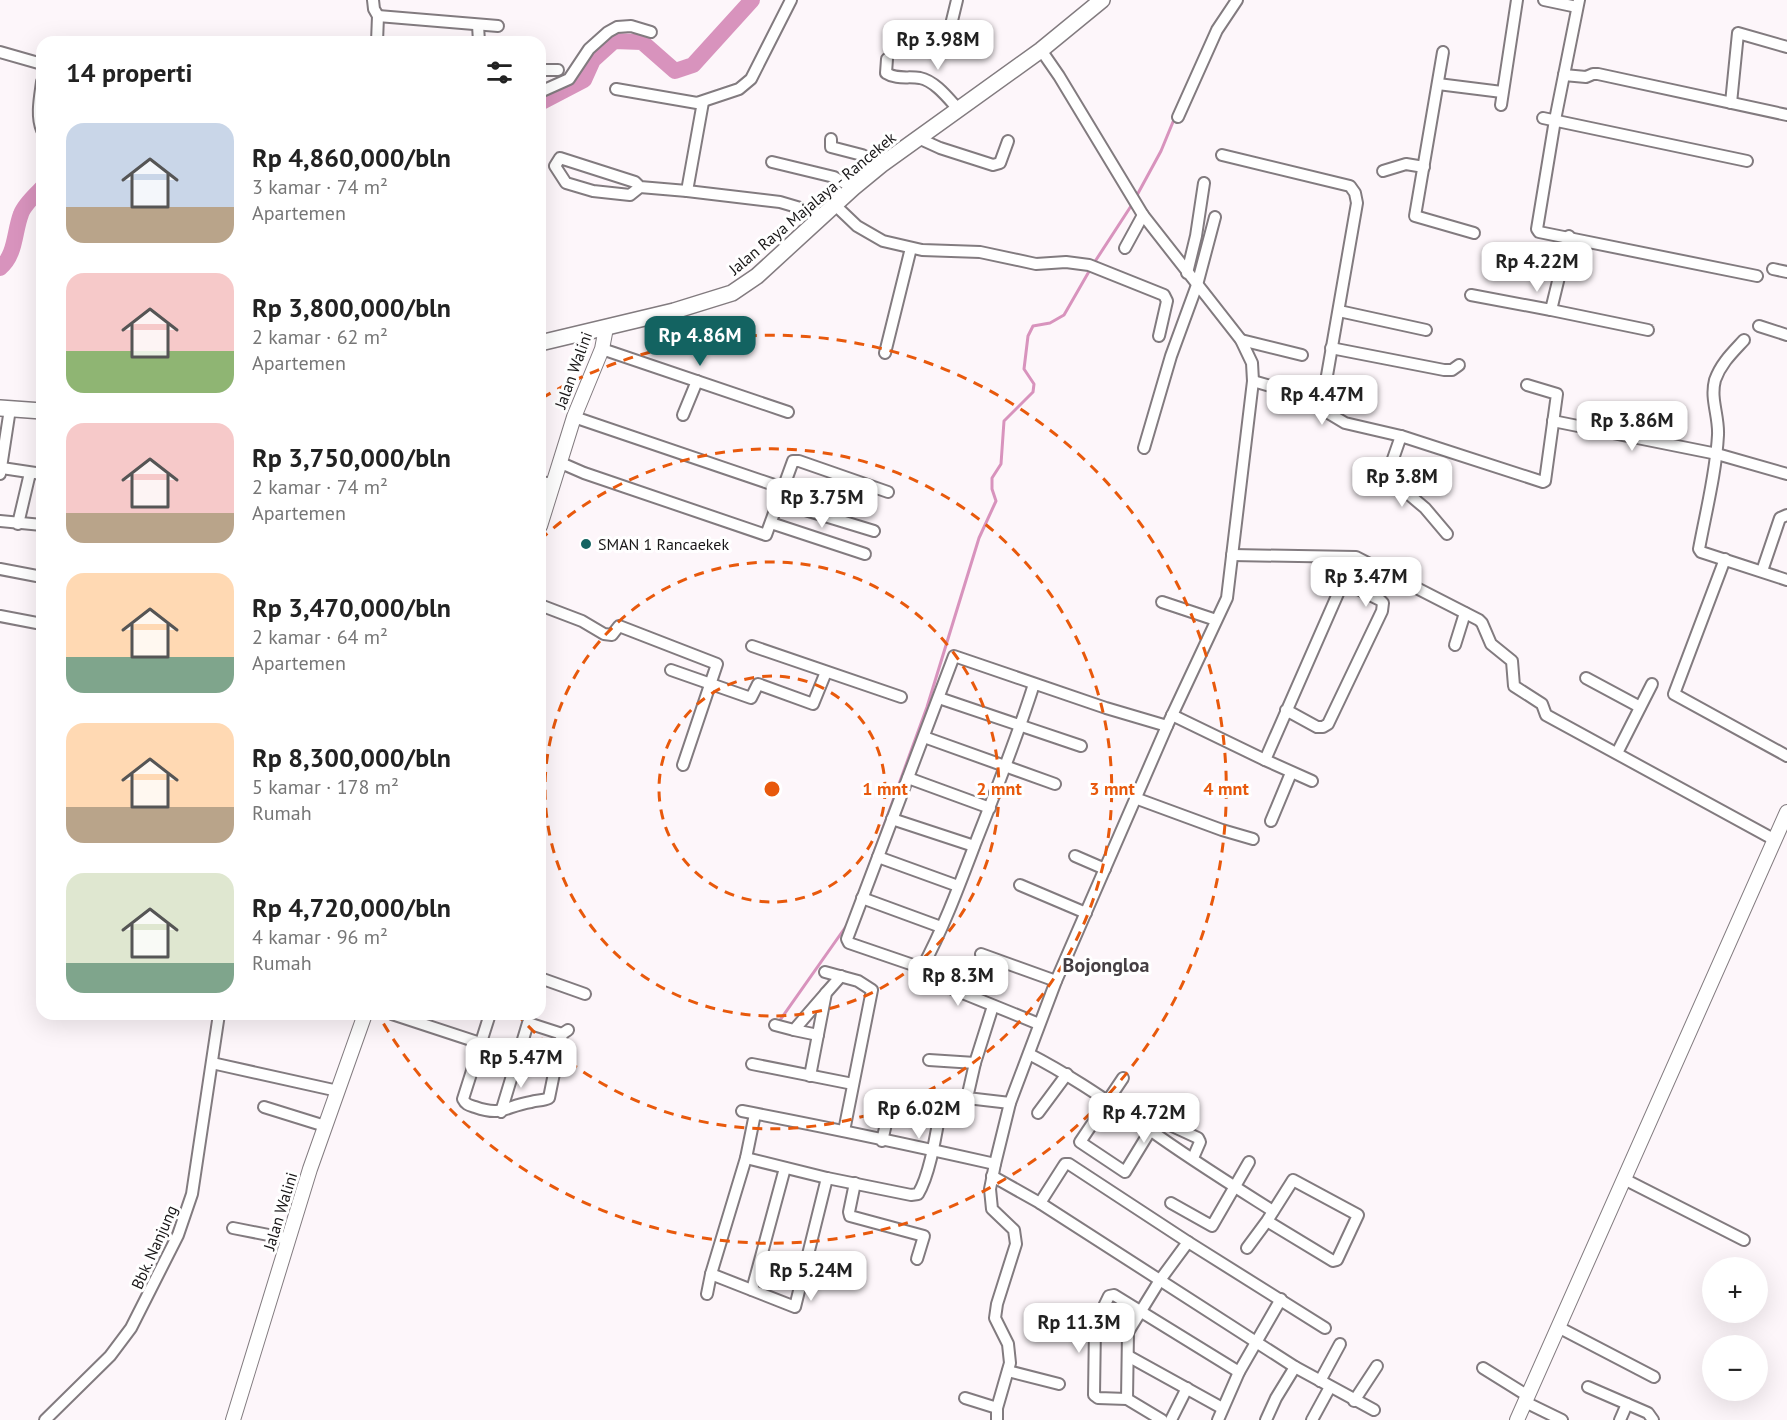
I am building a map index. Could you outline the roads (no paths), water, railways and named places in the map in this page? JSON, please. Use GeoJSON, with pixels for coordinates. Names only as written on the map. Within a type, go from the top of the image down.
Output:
{"type":"FeatureCollection","features":[{"type":"Feature","properties":{"kind":"main road","name":"Jalan Raya Majalaya - Rancekek"},"geometry":{"type":"LineString","coordinates":[[546,342],[674,311],[732,293],[757,276],[881,165],[1041,50],[1102,0]]}},
{"type":"Feature","properties":{"kind":"main road"},"geometry":{"type":"LineString","coordinates":[[5,408],[36,411]]}},
{"type":"Feature","properties":{"kind":"street"},"geometry":{"type":"LineString","coordinates":[[373,0],[378,16],[377,36]]}},
{"type":"Feature","properties":{"kind":"street"},"geometry":{"type":"LineString","coordinates":[[616,89],[697,103],[739,89],[751,80],[791,0]]}},
{"type":"Feature","properties":{"kind":"street"},"geometry":{"type":"LineString","coordinates":[[935,34],[949,33],[957,0]]}},
{"type":"Feature","properties":{"kind":"street"},"geometry":{"type":"LineString","coordinates":[[1178,117],[1217,30],[1237,0]]}},
{"type":"Feature","properties":{"kind":"street"},"geometry":{"type":"LineString","coordinates":[[1501,105],[1517,0]]}},
{"type":"Feature","properties":{"kind":"street"},"geometry":{"type":"LineString","coordinates":[[1544,0],[1578,3],[1564,75],[1549,119],[1537,230],[1757,276]]}},
{"type":"Feature","properties":{"kind":"street"},"geometry":{"type":"LineString","coordinates":[[378,16],[498,26]]}},
{"type":"Feature","properties":{"kind":"street"},"geometry":{"type":"LineString","coordinates":[[478,25],[479,36]]}},
{"type":"Feature","properties":{"kind":"street"},"geometry":{"type":"LineString","coordinates":[[546,89],[569,80],[589,49],[617,27],[631,26],[651,32]]}},
{"type":"Feature","properties":{"kind":"street"},"geometry":{"type":"LineString","coordinates":[[1731,104],[1738,33],[1787,47]]}},
{"type":"Feature","properties":{"kind":"street"},"geometry":{"type":"LineString","coordinates":[[997,1420],[997,1408],[1010,1363],[1008,1344],[995,1318],[997,1304],[1016,1244],[1016,1236],[1012,1227],[993,1209],[990,1189],[1010,1103],[1056,981],[1172,714],[1227,598],[1253,381],[1252,363],[1241,340],[1137,206],[1065,84],[1041,50]]}},
{"type":"Feature","properties":{"kind":"street"},"geometry":{"type":"LineString","coordinates":[[0,52],[36,62]]}},
{"type":"Feature","properties":{"kind":"street"},"geometry":{"type":"LineString","coordinates":[[1443,52],[1415,218],[1474,233]]}},
{"type":"Feature","properties":{"kind":"street"},"geometry":{"type":"LineString","coordinates":[[887,59],[886,73],[894,77],[922,78],[939,89],[958,109]]}},
{"type":"Feature","properties":{"kind":"street"},"geometry":{"type":"LineString","coordinates":[[546,71],[558,70]]}},
{"type":"Feature","properties":{"kind":"street"},"geometry":{"type":"LineString","coordinates":[[1564,75],[1586,77],[1598,74],[1787,115]]}},
{"type":"Feature","properties":{"kind":"street"},"geometry":{"type":"LineString","coordinates":[[1438,84],[1502,92]]}},
{"type":"Feature","properties":{"kind":"street"},"geometry":{"type":"LineString","coordinates":[[687,190],[703,102]]}},
{"type":"Feature","properties":{"kind":"street"},"geometry":{"type":"LineString","coordinates":[[1549,119],[1747,161]]}},
{"type":"Feature","properties":{"kind":"street"},"geometry":{"type":"LineString","coordinates":[[918,138],[939,148],[993,165],[1000,163],[1008,141]]}},
{"type":"Feature","properties":{"kind":"street"},"geometry":{"type":"LineString","coordinates":[[831,139],[831,147],[862,155],[881,165]]}},
{"type":"Feature","properties":{"kind":"street"},"geometry":{"type":"LineString","coordinates":[[1222,155],[1350,186],[1355,193],[1357,203],[1321,410]]}},
{"type":"Feature","properties":{"kind":"street"},"geometry":{"type":"LineString","coordinates":[[640,187],[630,195],[593,191],[569,185],[555,166],[560,158],[635,182],[640,187],[687,190],[830,210],[872,236],[911,248],[980,252],[1036,264],[1066,262],[1091,267],[1167,297],[1159,336]]}},
{"type":"Feature","properties":{"kind":"street"},"geometry":{"type":"LineString","coordinates":[[772,162],[834,177],[853,188]]}},
{"type":"Feature","properties":{"kind":"street"},"geometry":{"type":"LineString","coordinates":[[1383,171],[1406,164],[1424,167]]}},
{"type":"Feature","properties":{"kind":"street"},"geometry":{"type":"LineString","coordinates":[[1188,273],[1204,183]]}},
{"type":"Feature","properties":{"kind":"street"},"geometry":{"type":"LineString","coordinates":[[1125,248],[1137,206]]}},
{"type":"Feature","properties":{"kind":"street"},"geometry":{"type":"LineString","coordinates":[[1144,447],[1171,356],[1197,285],[1215,217]]}},
{"type":"Feature","properties":{"kind":"street"},"geometry":{"type":"LineString","coordinates":[[1551,310],[1569,236]]}},
{"type":"Feature","properties":{"kind":"street"},"geometry":{"type":"LineString","coordinates":[[885,353],[911,248]]}},
{"type":"Feature","properties":{"kind":"street"},"geometry":{"type":"LineString","coordinates":[[1773,269],[1787,272]]}},
{"type":"Feature","properties":{"kind":"street"},"geometry":{"type":"LineString","coordinates":[[1471,295],[1648,330]]}},
{"type":"Feature","properties":{"kind":"street"},"geometry":{"type":"LineString","coordinates":[[1339,311],[1426,330]]}},
{"type":"Feature","properties":{"kind":"street"},"geometry":{"type":"LineString","coordinates":[[1759,326],[1787,334]]}},
{"type":"Feature","properties":{"kind":"street","name":"Jalan Walini"},"geometry":{"type":"LineString","coordinates":[[547,483],[561,463],[574,417],[602,350],[606,328]]}},
{"type":"Feature","properties":{"kind":"street"},"geometry":{"type":"LineString","coordinates":[[1241,340],[1302,355]]}},
{"type":"Feature","properties":{"kind":"street"},"geometry":{"type":"LineString","coordinates":[[1744,340],[1724,362],[1715,381],[1713,394],[1718,430],[1717,454],[1699,549],[1701,552],[1787,580]]}},
{"type":"Feature","properties":{"kind":"street"},"geometry":{"type":"LineString","coordinates":[[1331,348],[1444,370],[1452,370],[1459,365]]}},
{"type":"Feature","properties":{"kind":"street"},"geometry":{"type":"LineString","coordinates":[[602,350],[788,412]]}},
{"type":"Feature","properties":{"kind":"street"},"geometry":{"type":"LineString","coordinates":[[683,415],[697,381]]}},
{"type":"Feature","properties":{"kind":"street"},"geometry":{"type":"LineString","coordinates":[[1253,381],[1295,393],[1345,423],[1401,436],[1543,482],[1557,394],[1527,385]]}},
{"type":"Feature","properties":{"kind":"street"},"geometry":{"type":"LineString","coordinates":[[5,408],[1,471],[36,474]]}},
{"type":"Feature","properties":{"kind":"street"},"geometry":{"type":"LineString","coordinates":[[574,417],[650,445],[783,488]]}},
{"type":"Feature","properties":{"kind":"street"},"geometry":{"type":"LineString","coordinates":[[1553,422],[1717,454],[1787,474]]}},
{"type":"Feature","properties":{"kind":"street"},"geometry":{"type":"LineString","coordinates":[[1401,436],[1387,476],[1425,508],[1447,534]]}},
{"type":"Feature","properties":{"kind":"street"},"geometry":{"type":"LineString","coordinates":[[561,463],[584,473],[767,535],[793,461],[796,460],[888,492]]}},
{"type":"Feature","properties":{"kind":"street"},"geometry":{"type":"LineString","coordinates":[[18,524],[30,473]]}},
{"type":"Feature","properties":{"kind":"street"},"geometry":{"type":"LineString","coordinates":[[779,502],[874,531]]}},
{"type":"Feature","properties":{"kind":"street"},"geometry":{"type":"LineString","coordinates":[[1761,571],[1778,523],[1782,516],[1787,515]]}},
{"type":"Feature","properties":{"kind":"street"},"geometry":{"type":"LineString","coordinates":[[0,521],[36,525]]}},
{"type":"Feature","properties":{"kind":"street"},"geometry":{"type":"LineString","coordinates":[[771,523],[865,554]]}},
{"type":"Feature","properties":{"kind":"street"},"geometry":{"type":"LineString","coordinates":[[1232,555],[1356,556],[1481,621],[1491,644],[1512,661],[1514,686],[1542,704],[1546,715],[1774,840]]}},
{"type":"Feature","properties":{"kind":"street"},"geometry":{"type":"LineString","coordinates":[[1725,559],[1674,694],[1787,756]]}},
{"type":"Feature","properties":{"kind":"street"},"geometry":{"type":"LineString","coordinates":[[0,569],[36,576]]}},
{"type":"Feature","properties":{"kind":"street"},"geometry":{"type":"LineString","coordinates":[[1265,760],[1286,710],[1344,585],[1353,586],[1380,600],[1383,603],[1382,611],[1328,724],[1317,727],[1286,710]]}},
{"type":"Feature","properties":{"kind":"street"},"geometry":{"type":"LineString","coordinates":[[1162,602],[1216,620]]}},
{"type":"Feature","properties":{"kind":"street"},"geometry":{"type":"LineString","coordinates":[[546,608],[582,621],[604,634],[612,635],[619,626],[717,664],[683,765]]}},
{"type":"Feature","properties":{"kind":"street"},"geometry":{"type":"LineString","coordinates":[[1455,645],[1465,614]]}},
{"type":"Feature","properties":{"kind":"street"},"geometry":{"type":"LineString","coordinates":[[0,616],[36,623]]}},
{"type":"Feature","properties":{"kind":"street"},"geometry":{"type":"LineString","coordinates":[[752,646],[901,697]]}},
{"type":"Feature","properties":{"kind":"street"},"geometry":{"type":"LineString","coordinates":[[1034,684],[990,808],[922,968],[847,941],[952,658],[957,656],[1034,684],[1167,726]]}},
{"type":"Feature","properties":{"kind":"street"},"geometry":{"type":"LineString","coordinates":[[671,670],[751,698],[758,684],[813,704],[826,672]]}},
{"type":"Feature","properties":{"kind":"street"},"geometry":{"type":"LineString","coordinates":[[1586,678],[1640,707]]}},
{"type":"Feature","properties":{"kind":"street"},"geometry":{"type":"LineString","coordinates":[[1617,753],[1652,684]]}},
{"type":"Feature","properties":{"kind":"street"},"geometry":{"type":"LineString","coordinates":[[939,698],[1081,746]]}},
{"type":"Feature","properties":{"kind":"street"},"geometry":{"type":"LineString","coordinates":[[1172,714],[1291,773],[1312,781]]}},
{"type":"Feature","properties":{"kind":"street"},"geometry":{"type":"LineString","coordinates":[[924,737],[1056,784]]}},
{"type":"Feature","properties":{"kind":"street"},"geometry":{"type":"LineString","coordinates":[[1271,821],[1291,773]]}},
{"type":"Feature","properties":{"kind":"street"},"geometry":{"type":"LineString","coordinates":[[908,778],[990,808]]}},
{"type":"Feature","properties":{"kind":"street"},"geometry":{"type":"LineString","coordinates":[[1135,798],[1222,830],[1254,839]]}},
{"type":"Feature","properties":{"kind":"street"},"geometry":{"type":"LineString","coordinates":[[1517,1420],[1787,812]]}},
{"type":"Feature","properties":{"kind":"street"},"geometry":{"type":"LineString","coordinates":[[892,819],[974,846]]}},
{"type":"Feature","properties":{"kind":"street"},"geometry":{"type":"LineString","coordinates":[[1075,856],[1105,869]]}},
{"type":"Feature","properties":{"kind":"street"},"geometry":{"type":"LineString","coordinates":[[878,857],[958,886]]}},
{"type":"Feature","properties":{"kind":"street"},"geometry":{"type":"LineString","coordinates":[[1020,885],[1086,913]]}},
{"type":"Feature","properties":{"kind":"street"},"geometry":{"type":"LineString","coordinates":[[862,898],[941,927]]}},
{"type":"Feature","properties":{"kind":"street"},"geometry":{"type":"LineString","coordinates":[[981,954],[1056,981]]}},
{"type":"Feature","properties":{"kind":"street"},"geometry":{"type":"LineString","coordinates":[[825,972],[858,981],[872,990],[844,1131]]}},
{"type":"Feature","properties":{"kind":"street"},"geometry":{"type":"LineString","coordinates":[[794,1030],[841,976]]}},
{"type":"Feature","properties":{"kind":"street"},"geometry":{"type":"LineString","coordinates":[[546,980],[585,994]]}},
{"type":"Feature","properties":{"kind":"street"},"geometry":{"type":"LineString","coordinates":[[933,981],[1039,1024]]}},
{"type":"Feature","properties":{"kind":"street"},"geometry":{"type":"LineString","coordinates":[[810,1076],[826,993]]}},
{"type":"Feature","properties":{"kind":"street"},"geometry":{"type":"LineString","coordinates":[[993,1006],[975,1063],[967,1098],[1010,1103]]}},
{"type":"Feature","properties":{"kind":"street","name":"Bbk. Nanjung"},"geometry":{"type":"LineString","coordinates":[[45,1420],[110,1356],[131,1328],[178,1235],[192,1194],[218,1020]]}},
{"type":"Feature","properties":{"kind":"street","name":"Jalan Walini"},"geometry":{"type":"LineString","coordinates":[[233,1420],[325,1126],[363,1020]]}},
{"type":"Feature","properties":{"kind":"street"},"geometry":{"type":"LineString","coordinates":[[410,1020],[556,1068]]}},
{"type":"Feature","properties":{"kind":"street"},"geometry":{"type":"LineString","coordinates":[[488,1020],[464,1102],[490,1113],[501,1112],[529,1102],[546,1100],[550,1094],[565,1032],[528,1023],[501,1112]]}},
{"type":"Feature","properties":{"kind":"street"},"geometry":{"type":"LineString","coordinates":[[775,1025],[818,1035]]}},
{"type":"Feature","properties":{"kind":"street"},"geometry":{"type":"LineString","coordinates":[[1029,1054],[1067,1074],[1193,1158],[1235,1187],[1270,1216],[1333,1261],[1337,1260],[1358,1215],[1295,1180],[1291,1181],[1270,1216],[1247,1248]]}},
{"type":"Feature","properties":{"kind":"street"},"geometry":{"type":"LineString","coordinates":[[929,1060],[975,1063]]}},
{"type":"Feature","properties":{"kind":"street"},"geometry":{"type":"LineString","coordinates":[[212,1063],[338,1090]]}},
{"type":"Feature","properties":{"kind":"street"},"geometry":{"type":"LineString","coordinates":[[752,1064],[854,1084]]}},
{"type":"Feature","properties":{"kind":"street"},"geometry":{"type":"LineString","coordinates":[[1038,1113],[1067,1074]]}},
{"type":"Feature","properties":{"kind":"street"},"geometry":{"type":"LineString","coordinates":[[1123,1078],[1081,1140],[1081,1144],[1125,1172],[1150,1131]]}},
{"type":"Feature","properties":{"kind":"street"},"geometry":{"type":"LineString","coordinates":[[882,1141],[892,1098]]}},
{"type":"Feature","properties":{"kind":"street"},"geometry":{"type":"LineString","coordinates":[[746,1158],[827,1178],[911,1195],[918,1194],[922,1188],[932,1150],[942,1101]]}},
{"type":"Feature","properties":{"kind":"street"},"geometry":{"type":"LineString","coordinates":[[264,1107],[325,1126]]}},
{"type":"Feature","properties":{"kind":"street"},"geometry":{"type":"LineString","coordinates":[[741,1111],[995,1164]]}},
{"type":"Feature","properties":{"kind":"street"},"geometry":{"type":"LineString","coordinates":[[1125,1112],[1144,1113],[1197,1138],[1200,1142],[1193,1158]]}},
{"type":"Feature","properties":{"kind":"street"},"geometry":{"type":"LineString","coordinates":[[707,1294],[746,1158],[755,1114]]}},
{"type":"Feature","properties":{"kind":"street"},"geometry":{"type":"LineString","coordinates":[[1171,1203],[1211,1226],[1249,1162]]}},
{"type":"Feature","properties":{"kind":"street"},"geometry":{"type":"LineString","coordinates":[[1040,1203],[1065,1164],[1070,1164],[1325,1328]]}},
{"type":"Feature","properties":{"kind":"street"},"geometry":{"type":"LineString","coordinates":[[752,1290],[785,1168]]}},
{"type":"Feature","properties":{"kind":"street"},"geometry":{"type":"LineString","coordinates":[[993,1176],[1040,1203],[1295,1367],[1374,1410]]}},
{"type":"Feature","properties":{"kind":"street"},"geometry":{"type":"LineString","coordinates":[[711,1274],[793,1308],[796,1306],[827,1178]]}},
{"type":"Feature","properties":{"kind":"street"},"geometry":{"type":"LineString","coordinates":[[1624,1179],[1744,1240]]}},
{"type":"Feature","properties":{"kind":"street"},"geometry":{"type":"LineString","coordinates":[[855,1183],[850,1216],[924,1236],[917,1259]]}},
{"type":"Feature","properties":{"kind":"street"},"geometry":{"type":"LineString","coordinates":[[234,1228],[289,1239]]}},
{"type":"Feature","properties":{"kind":"street"},"geometry":{"type":"LineString","coordinates":[[1126,1399],[1128,1332],[1160,1280],[1188,1242]]}},
{"type":"Feature","properties":{"kind":"street"},"geometry":{"type":"LineString","coordinates":[[1162,1420],[1126,1399],[1098,1398],[1094,1395],[1095,1325],[1106,1299],[1112,1295],[1239,1372]]}},
{"type":"Feature","properties":{"kind":"street"},"geometry":{"type":"LineString","coordinates":[[1218,1420],[1239,1372],[1281,1299]]}},
{"type":"Feature","properties":{"kind":"street"},"geometry":{"type":"LineString","coordinates":[[1558,1328],[1654,1377]]}},
{"type":"Feature","properties":{"kind":"street"},"geometry":{"type":"LineString","coordinates":[[1320,1381],[1340,1344]]}},
{"type":"Feature","properties":{"kind":"street"},"geometry":{"type":"LineString","coordinates":[[1128,1356],[1222,1408]]}},
{"type":"Feature","properties":{"kind":"street"},"geometry":{"type":"LineString","coordinates":[[1354,1401],[1377,1366]]}},
{"type":"Feature","properties":{"kind":"street"},"geometry":{"type":"LineString","coordinates":[[1266,1420],[1295,1367]]}},
{"type":"Feature","properties":{"kind":"street"},"geometry":{"type":"LineString","coordinates":[[1483,1368],[1526,1399],[1562,1420]]}},
{"type":"Feature","properties":{"kind":"street"},"geometry":{"type":"LineString","coordinates":[[1008,1371],[1059,1384]]}},
{"type":"Feature","properties":{"kind":"street"},"geometry":{"type":"LineString","coordinates":[[1312,1420],[1330,1387]]}},
{"type":"Feature","properties":{"kind":"street"},"geometry":{"type":"LineString","coordinates":[[1587,1387],[1648,1413],[1653,1420]]}},
{"type":"Feature","properties":{"kind":"street"},"geometry":{"type":"LineString","coordinates":[[1172,1420],[1187,1388]]}},
{"type":"Feature","properties":{"kind":"street"},"geometry":{"type":"LineString","coordinates":[[965,1398],[997,1408]]}},
{"type":"Feature","properties":{"kind":"street"},"geometry":{"type":"LineString","coordinates":[[1620,1420],[1627,1404]]}},
{"type":"Feature","properties":{"kind":"waterway"},"geometry":{"type":"LineString","coordinates":[[546,100],[584,80],[593,60],[614,41],[642,42],[675,71],[693,65],[752,0]]}},
{"type":"Feature","properties":{"kind":"waterway"},"geometry":{"type":"LineString","coordinates":[[1136,197],[1161,151],[1175,117]]}},
{"type":"Feature","properties":{"kind":"waterway"},"geometry":{"type":"LineString","coordinates":[[0,268],[12,250],[22,211],[36,194]]}},
{"type":"Feature","properties":{"kind":"waterway"},"geometry":{"type":"LineString","coordinates":[[1094,263],[1133,203]]}},
{"type":"Feature","properties":{"kind":"waterway"},"geometry":{"type":"LineString","coordinates":[[859,894],[927,707],[979,538],[996,501],[992,489],[992,478],[1001,464],[1004,421],[1033,392],[1034,384],[1024,369],[1028,336],[1033,326],[1050,323],[1064,315],[1091,268]]}},
{"type":"Feature","properties":{"kind":"waterway"},"geometry":{"type":"LineString","coordinates":[[778,1023],[847,925]]}},
{"type":"Feature","properties":{"kind":"place","name":"SMAN 1 Rancaekek"},"geometry":{"type":"Point","coordinates":[586,544]}},
{"type":"Feature","properties":{"kind":"district","name":"Bojongloa"},"geometry":{"type":"Point","coordinates":[1106,965]}}]}
